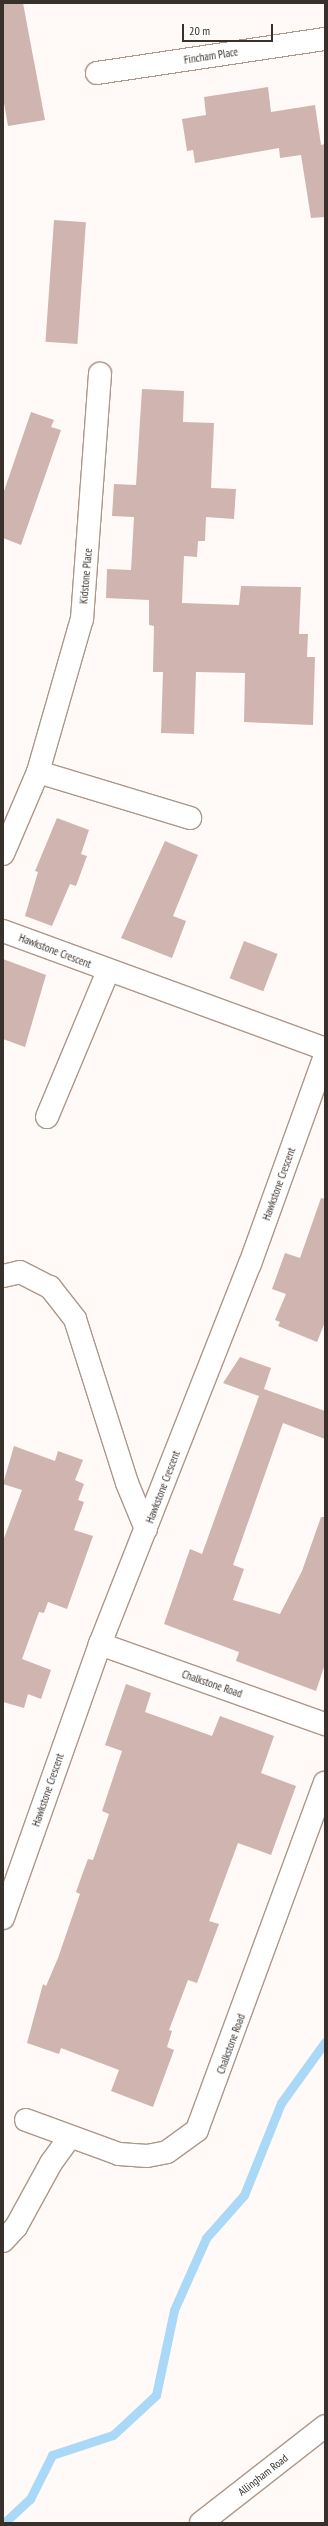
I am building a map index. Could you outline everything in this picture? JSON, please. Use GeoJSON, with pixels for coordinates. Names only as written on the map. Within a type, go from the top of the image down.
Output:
{"type":"FeatureCollection","features":[{"type":"Feature","properties":{"kind":"street","name":"Fincham Place"},"geometry":{"type":"LineString","coordinates":[[97,73],[325,38]]}},
{"type":"Feature","properties":{"kind":"street","name":"Kidstone Place"},"geometry":{"type":"LineString","coordinates":[[3,854],[38,772],[82,619],[100,374]]}},
{"type":"Feature","properties":{"kind":"street"},"geometry":{"type":"LineString","coordinates":[[38,772],[190,818]]}},
{"type":"Feature","properties":{"kind":"street","name":"Hawkstone Crescent"},"geometry":{"type":"LineString","coordinates":[[3,931],[108,971],[325,1049]]}},
{"type":"Feature","properties":{"kind":"street"},"geometry":{"type":"LineString","coordinates":[[47,1117],[108,971]]}},
{"type":"Feature","properties":{"kind":"street","name":"Hawkstone Crescent"},"geometry":{"type":"LineString","coordinates":[[3,1918],[100,1644],[250,1264],[325,1056]]}},
{"type":"Feature","properties":{"kind":"street"},"geometry":{"type":"LineString","coordinates":[[3,1276],[20,1272],[50,1287],[74,1319],[127,1483],[146,1528]]}},
{"type":"Feature","properties":{"kind":"street","name":"Chalkstone Road"},"geometry":{"type":"LineString","coordinates":[[100,1644],[325,1724]]}},
{"type":"Feature","properties":{"kind":"street","name":"Chalkstone Road"},"geometry":{"type":"LineString","coordinates":[[26,2120],[119,2154],[147,2156],[167,2152],[197,2130],[325,1783]]}},
{"type":"Feature","properties":{"kind":"street"},"geometry":{"type":"LineString","coordinates":[[3,2241],[16,2227],[51,2163],[70,2137]]}},
{"type":"Feature","properties":{"kind":"street","name":"Allingham Road"},"geometry":{"type":"LineString","coordinates":[[201,2523],[325,2426]]}},
{"type":"Feature","properties":{"kind":"building"},"geometry":{"type":"Polygon","coordinates":[[[3,3],[23,3],[45,120],[8,126],[3,97],[3,3]]]}},
{"type":"Feature","properties":{"kind":"building"},"geometry":{"type":"Polygon","coordinates":[[[268,87],[271,112],[315,105],[321,145],[325,144],[325,217],[311,218],[301,155],[280,158],[279,148],[195,163],[193,150],[187,151],[182,119],[206,115],[204,97],[268,87]]]}},
{"type":"Feature","properties":{"kind":"building"},"geometry":{"type":"Polygon","coordinates":[[[54,220],[86,222],[77,344],[45,342],[54,220]]]}},
{"type":"Feature","properties":{"kind":"building"},"geometry":{"type":"Polygon","coordinates":[[[142,389],[184,391],[183,422],[214,423],[211,488],[236,489],[234,519],[206,517],[205,541],[198,541],[197,557],[184,556],[182,603],[239,605],[241,586],[301,587],[299,634],[308,634],[307,657],[315,657],[313,725],[244,722],[245,673],[196,672],[194,734],[161,733],[163,672],[153,672],[154,626],[149,625],[149,600],[106,598],[107,569],[131,570],[134,517],[112,516],[114,484],[136,485],[142,389]]]}},
{"type":"Feature","properties":{"kind":"building"},"geometry":{"type":"Polygon","coordinates":[[[31,412],[54,420],[51,427],[61,430],[21,545],[3,538],[3,494],[31,412]]]}},
{"type":"Feature","properties":{"kind":"building"},"geometry":{"type":"Polygon","coordinates":[[[57,818],[89,830],[81,854],[87,856],[76,886],[70,884],[52,926],[25,916],[38,872],[35,871],[57,818]]]}},
{"type":"Feature","properties":{"kind":"building"},"geometry":{"type":"Polygon","coordinates":[[[165,841],[198,855],[173,916],[186,921],[172,958],[121,938],[165,841]]]}},
{"type":"Feature","properties":{"kind":"building"},"geometry":{"type":"Polygon","coordinates":[[[244,941],[278,954],[263,991],[230,978],[244,941]]]}},
{"type":"Feature","properties":{"kind":"building"},"geometry":{"type":"Polygon","coordinates":[[[3,959],[46,975],[25,1047],[3,1039],[3,959]]]}},
{"type":"Feature","properties":{"kind":"building"},"geometry":{"type":"Polygon","coordinates":[[[321,1198],[325,1199],[325,1322],[317,1342],[278,1326],[280,1322],[275,1320],[286,1294],[272,1289],[285,1253],[300,1258],[321,1198]]]}},
{"type":"Feature","properties":{"kind":"building"},"geometry":{"type":"Polygon","coordinates":[[[240,1357],[271,1368],[264,1389],[325,1411],[325,1439],[283,1423],[233,1565],[244,1569],[233,1600],[280,1614],[302,1571],[321,1517],[325,1517],[325,1664],[316,1691],[236,1661],[239,1652],[164,1624],[190,1549],[202,1554],[259,1396],[223,1383],[240,1357]]]}},
{"type":"Feature","properties":{"kind":"building"},"geometry":{"type":"Polygon","coordinates":[[[14,1446],[55,1461],[58,1451],[83,1460],[75,1480],[84,1484],[78,1500],[84,1502],[74,1530],[93,1536],[67,1609],[48,1602],[44,1613],[39,1612],[22,1659],[51,1670],[41,1699],[28,1694],[24,1708],[3,1702],[3,1541],[22,1490],[3,1484],[14,1446]]]}},
{"type":"Feature","properties":{"kind":"building"},"geometry":{"type":"Polygon","coordinates":[[[126,1684],[151,1693],[145,1712],[212,1736],[220,1716],[274,1736],[261,1773],[296,1786],[271,1855],[238,1843],[209,1921],[219,1924],[197,1983],[188,1980],[169,2030],[172,2031],[167,2047],[174,2050],[153,2107],[111,2091],[119,2070],[61,2048],[59,2054],[27,2043],[43,1984],[46,1986],[58,1958],[80,1894],[76,1892],[82,1875],[88,1859],[93,1860],[109,1814],[102,1811],[122,1751],[105,1745],[126,1684]]]}},
{"type":"Feature","properties":{"kind":"waterway"},"geometry":{"type":"LineString","coordinates":[[4,2523],[30,2499],[52,2455],[113,2435],[156,2395],[174,2310],[206,2238],[244,2195],[281,2103],[325,2042]]}}]}
